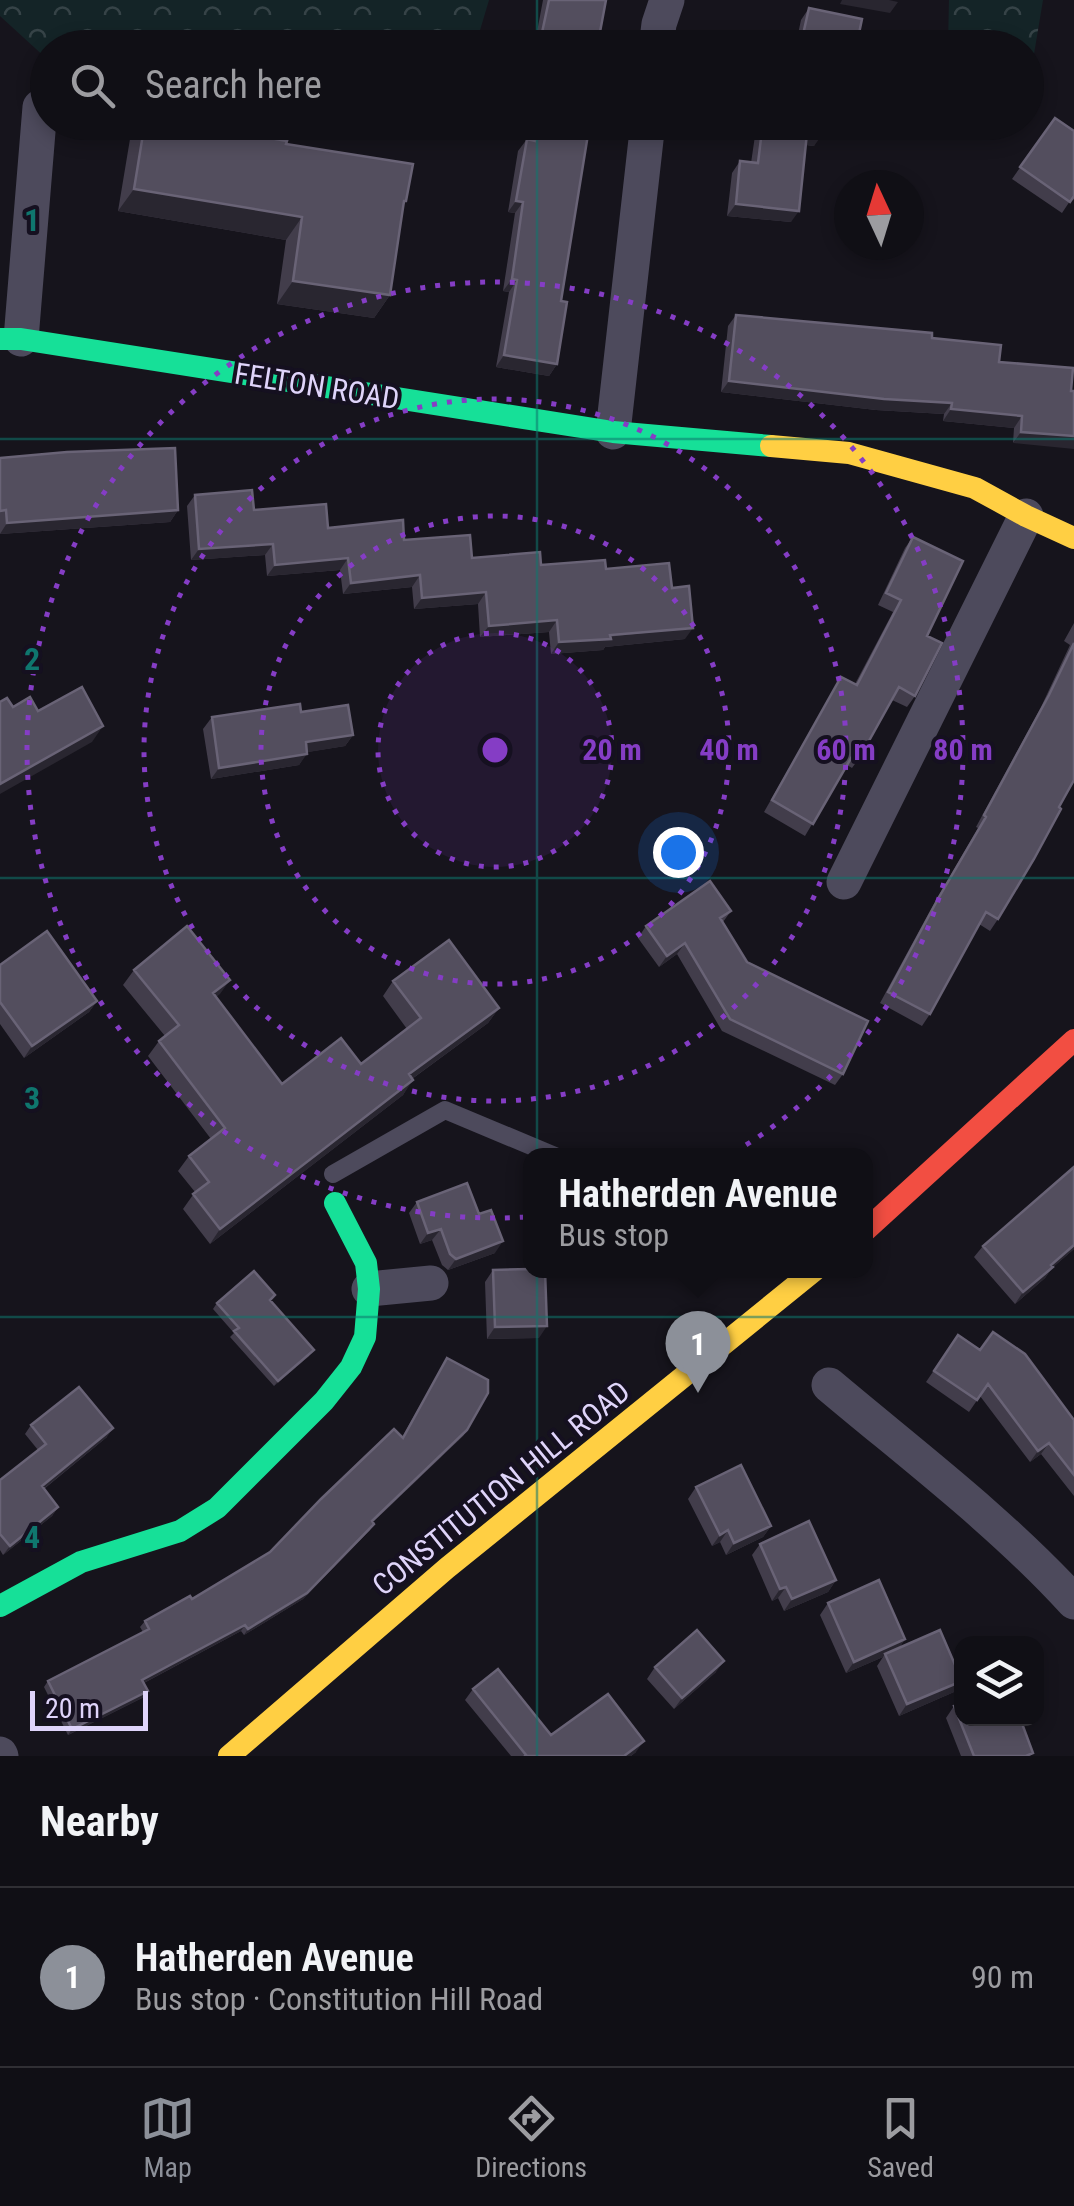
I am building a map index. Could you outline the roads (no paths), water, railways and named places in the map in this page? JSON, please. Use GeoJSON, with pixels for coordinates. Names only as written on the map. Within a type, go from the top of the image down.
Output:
{"type":"FeatureCollection","features":[{"type":"Feature","properties":{"kind":"street"},"geometry":{"type":"LineString","coordinates":[[658,30],[667,0]]}},
{"type":"Feature","properties":{"kind":"street","name":"FELTON ROAD"},"geometry":{"type":"LineString","coordinates":[[36,140],[11,339],[614,432],[849,453],[974,488],[1074,538]]}},
{"type":"Feature","properties":{"kind":"street"},"geometry":{"type":"LineString","coordinates":[[614,432],[646,140]]}},
{"type":"Feature","properties":{"kind":"street"},"geometry":{"type":"LineString","coordinates":[[844,882],[1026,516]]}},
{"type":"Feature","properties":{"kind":"street"},"geometry":{"type":"LineString","coordinates":[[873,1224],[1074,1040]]}},
{"type":"Feature","properties":{"kind":"street"},"geometry":{"type":"LineString","coordinates":[[0,1606],[81,1562],[180,1530],[216,1508],[324,1401],[351,1367],[365,1337],[369,1289],[366,1263],[336,1203]]}},
{"type":"Feature","properties":{"kind":"street","name":"CONSTITUTION HILL ROAD"},"geometry":{"type":"LineString","coordinates":[[229,1756],[447,1568],[796,1278]]}},
{"type":"Feature","properties":{"kind":"street"},"geometry":{"type":"LineString","coordinates":[[369,1289],[431,1284]]}},
{"type":"Feature","properties":{"kind":"street"},"geometry":{"type":"LineString","coordinates":[[830,1385],[989,1520],[1074,1602]]}},
{"type":"Feature","properties":{"kind":"lane"},"geometry":{"type":"LineString","coordinates":[[333,1174],[445,1110],[536,1148]]}},
{"type":"Feature","properties":{"kind":"place","name":"Hatherden Avenue"},"geometry":{"type":"Point","coordinates":[698,1393]}}]}
